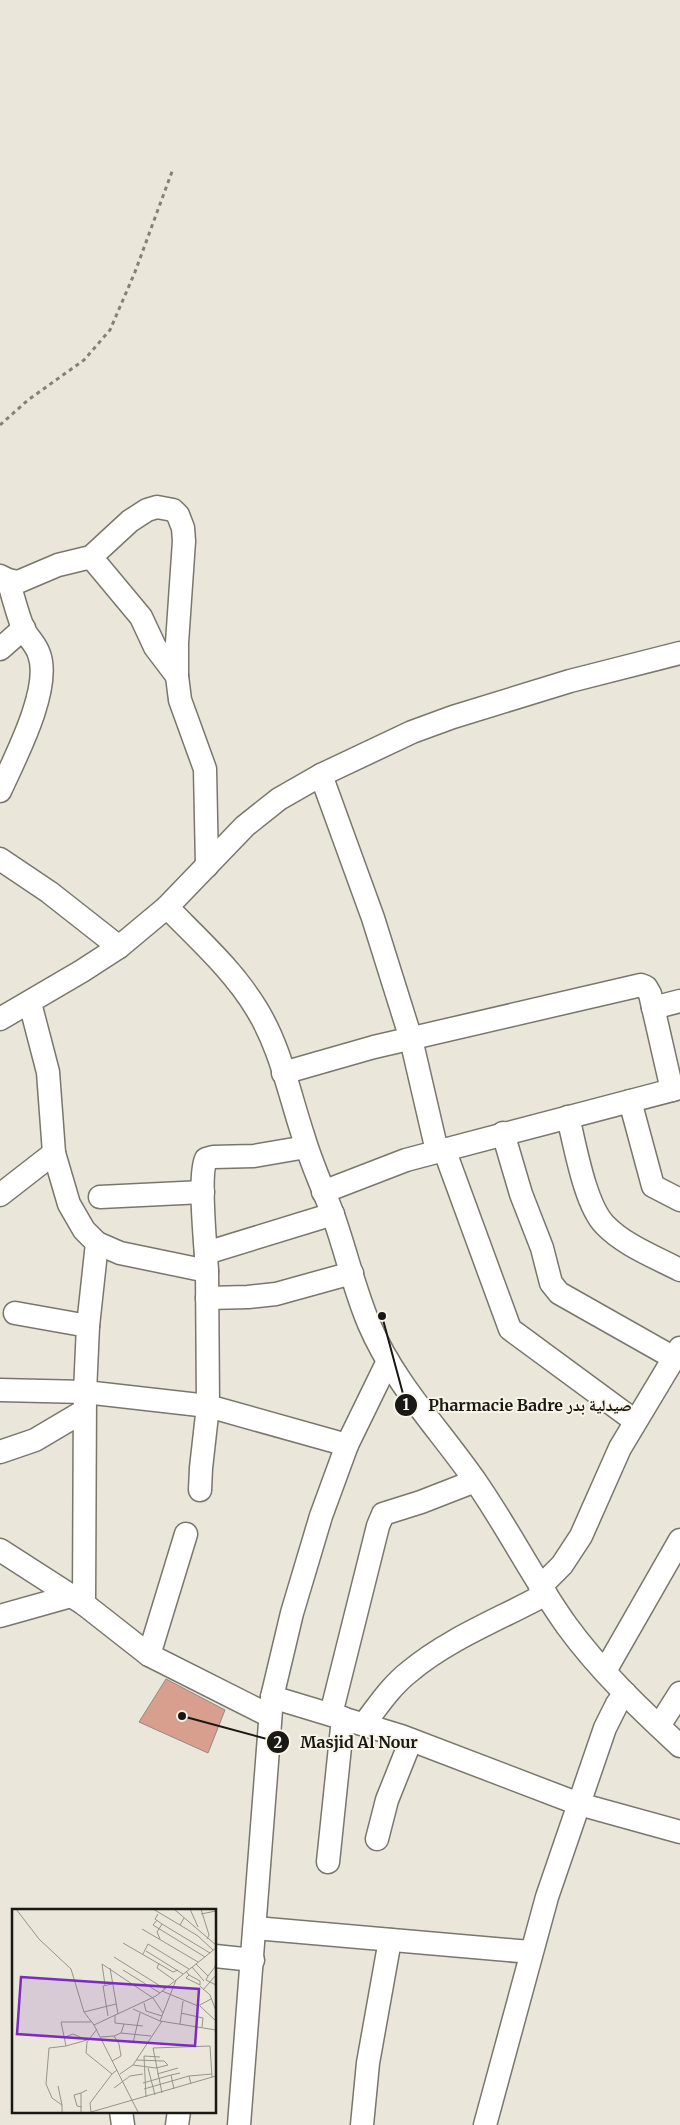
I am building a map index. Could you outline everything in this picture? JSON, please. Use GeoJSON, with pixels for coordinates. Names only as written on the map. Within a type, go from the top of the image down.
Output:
{"type":"FeatureCollection","features":[{"type":"Feature","properties":{"kind":"street"},"geometry":{"type":"LineString","coordinates":[[4,578],[18,582],[58,565],[91,557],[121,527],[147,510],[163,507],[172,510],[178,515],[183,528],[184,541],[177,643],[177,676],[180,700],[205,769],[208,866]]}},
{"type":"Feature","properties":{"kind":"street"},"geometry":{"type":"LineString","coordinates":[[91,557],[116,584],[141,617],[155,647],[177,676]]}},
{"type":"Feature","properties":{"kind":"street"},"geometry":{"type":"LineString","coordinates":[[0,791],[30,723],[40,690],[43,671],[39,653],[24,628],[4,578]]}},
{"type":"Feature","properties":{"kind":"street"},"geometry":{"type":"LineString","coordinates":[[0,649],[24,628]]}},
{"type":"Feature","properties":{"kind":"street"},"geometry":{"type":"LineString","coordinates":[[0,1019],[30,1003],[119,946],[167,907],[265,809],[320,774],[412,732],[453,717],[570,681],[680,653]]}},
{"type":"Feature","properties":{"kind":"street"},"geometry":{"type":"LineString","coordinates":[[320,774],[373,918],[411,1039],[441,1150],[510,1329],[635,1421]]}},
{"type":"Feature","properties":{"kind":"street"},"geometry":{"type":"LineString","coordinates":[[0,859],[49,892],[119,946]]}},
{"type":"Feature","properties":{"kind":"street"},"geometry":{"type":"LineString","coordinates":[[167,907],[240,984],[267,1027],[306,1146],[333,1214],[369,1324],[388,1361],[497,1513],[543,1590],[579,1641],[625,1693],[680,1746]]}},
{"type":"Feature","properties":{"kind":"street"},"geometry":{"type":"LineString","coordinates":[[283,1073],[411,1039],[636,986],[644,986],[648,990],[676,1089],[441,1150],[380,1168],[323,1192]]}},
{"type":"Feature","properties":{"kind":"street"},"geometry":{"type":"LineString","coordinates":[[653,1008],[680,1001]]}},
{"type":"Feature","properties":{"kind":"street"},"geometry":{"type":"LineString","coordinates":[[30,1003],[48,1072],[54,1153],[69,1204],[81,1225],[97,1243],[120,1253],[206,1262],[333,1214]]}},
{"type":"Feature","properties":{"kind":"street"},"geometry":{"type":"LineString","coordinates":[[630,1101],[653,1186],[680,1200]]}},
{"type":"Feature","properties":{"kind":"street"},"geometry":{"type":"LineString","coordinates":[[568,1117],[590,1197],[603,1223],[636,1247],[680,1270]]}},
{"type":"Feature","properties":{"kind":"street"},"geometry":{"type":"LineString","coordinates":[[364,1724],[396,1683],[424,1660],[543,1590],[581,1536],[620,1448],[677,1353],[559,1292],[553,1286],[542,1248],[521,1194],[503,1133]]}},
{"type":"Feature","properties":{"kind":"street"},"geometry":{"type":"LineString","coordinates":[[200,1490],[208,1406],[203,1166],[206,1159],[209,1158],[254,1156],[306,1146]]}},
{"type":"Feature","properties":{"kind":"street"},"geometry":{"type":"LineString","coordinates":[[0,1194],[54,1153]]}},
{"type":"Feature","properties":{"kind":"street"},"geometry":{"type":"LineString","coordinates":[[100,1197],[203,1192]]}},
{"type":"Feature","properties":{"kind":"street"},"geometry":{"type":"LineString","coordinates":[[77,1600],[88,1326],[97,1243]]}},
{"type":"Feature","properties":{"kind":"street"},"geometry":{"type":"LineString","coordinates":[[207,1298],[276,1294],[352,1273]]}},
{"type":"Feature","properties":{"kind":"street"},"geometry":{"type":"LineString","coordinates":[[15,1313],[88,1326]]}},
{"type":"Feature","properties":{"kind":"street"},"geometry":{"type":"LineString","coordinates":[[239,2125],[271,1707],[292,1613],[306,1562],[347,1445],[388,1361]]}},
{"type":"Feature","properties":{"kind":"street"},"geometry":{"type":"LineString","coordinates":[[0,1390],[85,1402],[208,1406],[347,1445]]}},
{"type":"Feature","properties":{"kind":"street"},"geometry":{"type":"LineString","coordinates":[[0,1452],[35,1440],[85,1402]]}},
{"type":"Feature","properties":{"kind":"street"},"geometry":{"type":"LineString","coordinates":[[328,1862],[337,1716],[349,1636],[378,1526],[383,1514],[422,1502],[475,1481]]}},
{"type":"Feature","properties":{"kind":"street"},"geometry":{"type":"LineString","coordinates":[[149,1655],[186,1534]]}},
{"type":"Feature","properties":{"kind":"street"},"geometry":{"type":"LineString","coordinates":[[606,1671],[680,1540]]}},
{"type":"Feature","properties":{"kind":"street"},"geometry":{"type":"LineString","coordinates":[[0,1550],[77,1600],[149,1655],[271,1707],[337,1716],[364,1724],[578,1804],[680,1832]]}},
{"type":"Feature","properties":{"kind":"street"},"geometry":{"type":"LineString","coordinates":[[0,1616],[77,1600]]}},
{"type":"Feature","properties":{"kind":"street"},"geometry":{"type":"LineString","coordinates":[[485,2125],[530,1952],[547,1897],[605,1728],[625,1693]]}},
{"type":"Feature","properties":{"kind":"street"},"geometry":{"type":"LineString","coordinates":[[659,1726],[680,1693]]}},
{"type":"Feature","properties":{"kind":"street"},"geometry":{"type":"LineString","coordinates":[[377,1840],[387,1800],[411,1740]]}},
{"type":"Feature","properties":{"kind":"street"},"geometry":{"type":"LineString","coordinates":[[255,1928],[530,1952]]}},
{"type":"Feature","properties":{"kind":"street"},"geometry":{"type":"LineString","coordinates":[[362,2125],[368,2063],[390,1940]]}},
{"type":"Feature","properties":{"kind":"street"},"geometry":{"type":"LineString","coordinates":[[216,1956],[253,1960]]}},
{"type":"Feature","properties":{"kind":"street"},"geometry":{"type":"LineString","coordinates":[[121,2112],[123,2125]]}},
{"type":"Feature","properties":{"kind":"street"},"geometry":{"type":"LineString","coordinates":[[177,2125],[179,2112]]}},
{"type":"Feature","properties":{"kind":"path"},"geometry":{"type":"LineString","coordinates":[[0,425],[28,400],[84,360],[110,330],[173,169]]}},
{"type":"Feature","properties":{"kind":"building"},"geometry":{"type":"Polygon","coordinates":[[[166,1679],[225,1710],[208,1753],[139,1722],[166,1679]]]}},
{"type":"Feature","properties":{"kind":"place","name":"Pharmacie Badre صيدلية بدر"},"geometry":{"type":"Point","coordinates":[382,1316]}},
{"type":"Feature","properties":{"kind":"place","name":"Masjid Al Nour"},"geometry":{"type":"Point","coordinates":[182,1716]}}]}
